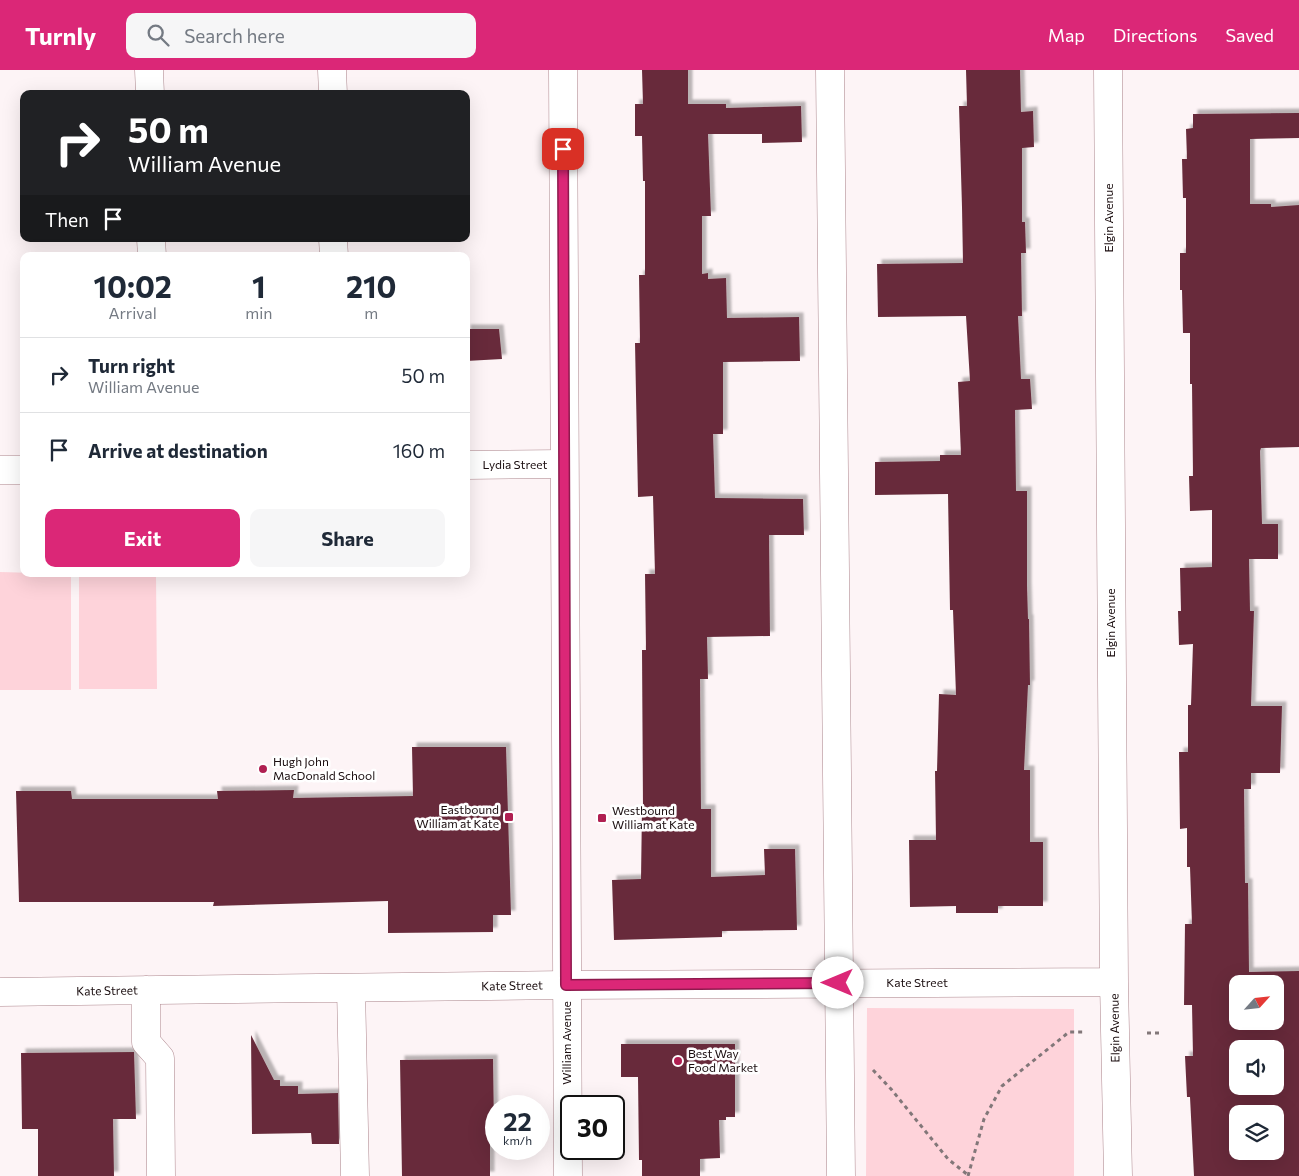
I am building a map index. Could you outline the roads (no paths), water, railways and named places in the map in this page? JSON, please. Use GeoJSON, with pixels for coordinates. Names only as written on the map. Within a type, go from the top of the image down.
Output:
{"type":"FeatureCollection","features":[{"type":"Feature","properties":{"kind":"street"},"geometry":{"type":"LineString","coordinates":[[150,70],[150,90]]}},
{"type":"Feature","properties":{"kind":"street"},"geometry":{"type":"LineString","coordinates":[[332,70],[332,90]]}},
{"type":"Feature","properties":{"kind":"street","name":"William Avenue"},"geometry":{"type":"LineString","coordinates":[[563,70],[568,1176]]}},
{"type":"Feature","properties":{"kind":"street"},"geometry":{"type":"LineString","coordinates":[[830,70],[840,1176]]}},
{"type":"Feature","properties":{"kind":"street","name":"Elgin Avenue"},"geometry":{"type":"LineString","coordinates":[[1108,70],[1114,982],[1118,1176]]}},
{"type":"Feature","properties":{"kind":"street","name":"Lydia Street"},"geometry":{"type":"LineString","coordinates":[[470,465],[564,464]]}},
{"type":"Feature","properties":{"kind":"street"},"geometry":{"type":"LineString","coordinates":[[0,470],[20,470]]}},
{"type":"Feature","properties":{"kind":"street","name":"Kate Street"},"geometry":{"type":"LineString","coordinates":[[0,992],[566,985],[1114,982]]}},
{"type":"Feature","properties":{"kind":"street"},"geometry":{"type":"LineString","coordinates":[[351,988],[355,1176]]}},
{"type":"Feature","properties":{"kind":"street"},"geometry":{"type":"LineString","coordinates":[[146,990],[146,1042],[160,1058],[161,1176]]}},
{"type":"Feature","properties":{"kind":"place","name":"Hugh John MacDonald School"},"geometry":{"type":"Point","coordinates":[263,769]}},
{"type":"Feature","properties":{"kind":"place","name":"Eastbound William at Kate"},"geometry":{"type":"Point","coordinates":[509,817]}},
{"type":"Feature","properties":{"kind":"place","name":"Westbound William at Kate"},"geometry":{"type":"Point","coordinates":[602,818]}},
{"type":"Feature","properties":{"kind":"place","name":"Best Way Food Market"},"geometry":{"type":"Point","coordinates":[678,1061]}}]}
